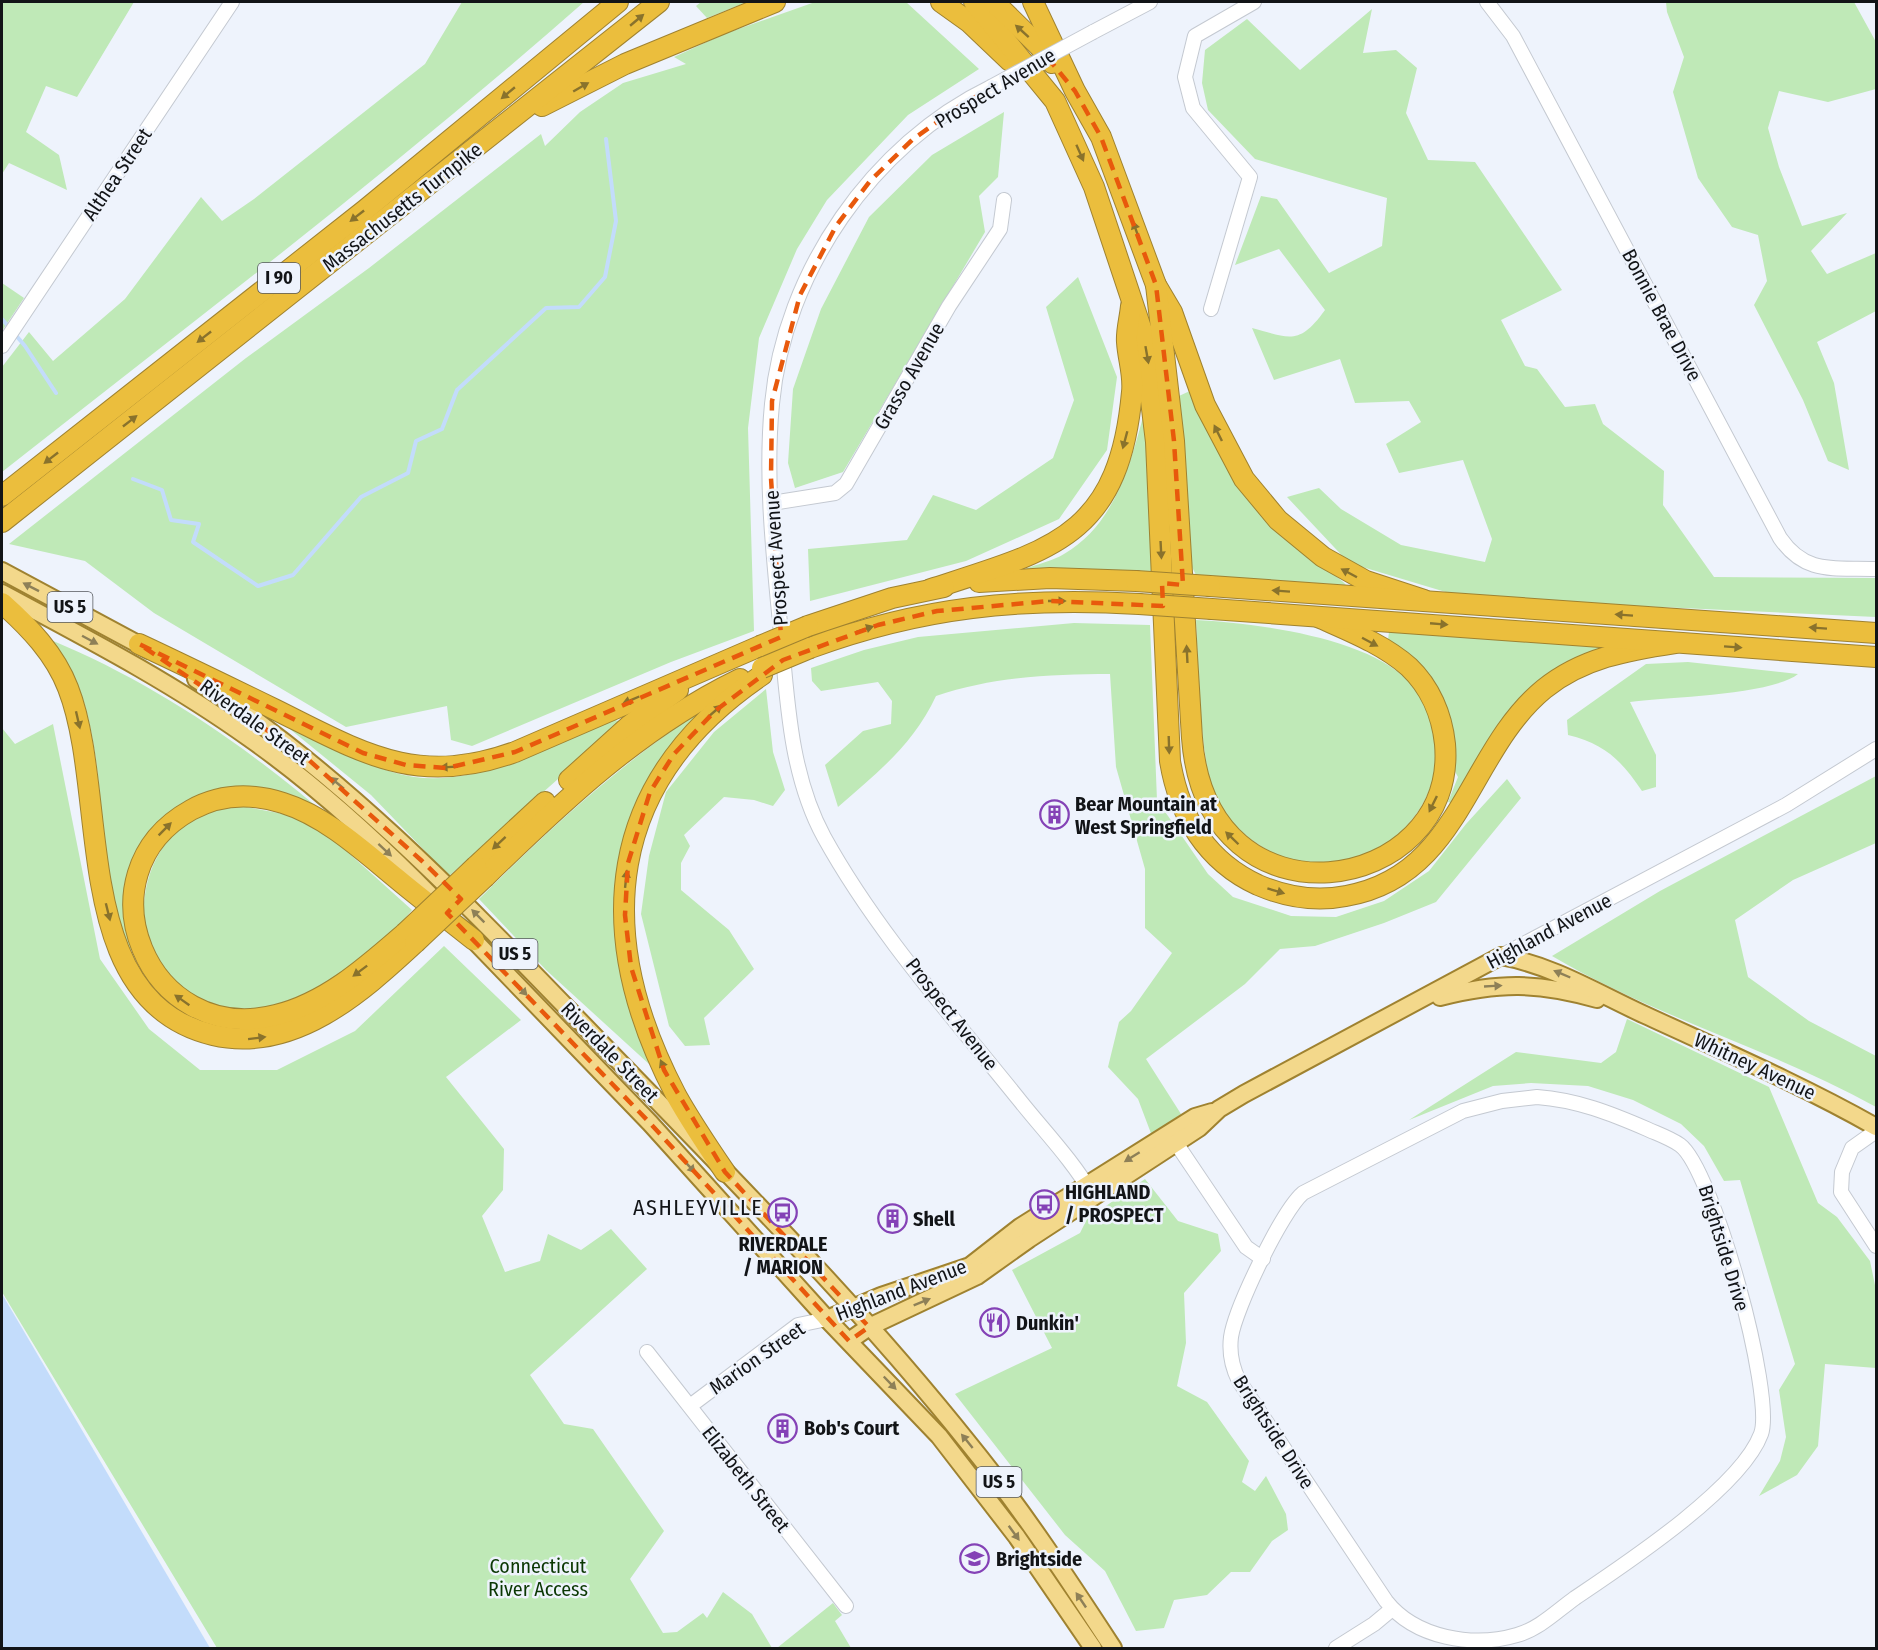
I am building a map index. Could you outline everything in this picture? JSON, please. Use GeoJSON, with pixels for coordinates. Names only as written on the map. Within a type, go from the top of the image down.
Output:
{"type":"FeatureCollection","features":[{"type":"Feature","properties":{"kind":"highway"},"geometry":{"type":"LineString","coordinates":[[553,56],[608,2]]}},
{"type":"Feature","properties":{"kind":"highway","name":"Massachusetts Turnpike"},"geometry":{"type":"LineString","coordinates":[[2,496],[373,203],[618,2]]}},
{"type":"Feature","properties":{"kind":"highway","name":"Massachusetts Turnpike"},"geometry":{"type":"LineString","coordinates":[[2,522],[659,2]]}},
{"type":"Feature","properties":{"kind":"highway"},"geometry":{"type":"LineString","coordinates":[[509,122],[625,64],[775,2]]}},
{"type":"Feature","properties":{"kind":"highway"},"geometry":{"type":"LineString","coordinates":[[941,2],[969,22],[1055,101]]}},
{"type":"Feature","properties":{"kind":"highway"},"geometry":{"type":"LineString","coordinates":[[974,2],[1055,101],[1094,187],[1143,334],[1152,402],[1170,761],[1174,785],[1184,813],[1200,839],[1237,873],[1267,889],[1304,898],[1338,898],[1384,884],[1413,866],[1438,843],[1512,724],[1543,690],[1570,672],[1598,659],[1627,650],[1675,643]]}},
{"type":"Feature","properties":{"kind":"highway"},"geometry":{"type":"LineString","coordinates":[[994,2],[1039,46],[1075,91]]}},
{"type":"Feature","properties":{"kind":"highway"},"geometry":{"type":"LineString","coordinates":[[1033,2],[1075,91],[1101,137],[1156,285],[1172,312],[1198,389],[1220,438],[1244,479],[1266,508],[1292,534],[1337,566],[1366,581],[1424,600]]}},
{"type":"Feature","properties":{"kind":"highway"},"geometry":{"type":"LineString","coordinates":[[1156,285],[1174,441],[1192,738],[1198,779],[1216,819],[1243,848],[1280,867],[1322,873],[1370,862],[1394,850],[1414,833],[1428,813],[1440,786],[1445,747],[1436,707],[1424,685],[1409,667],[1374,643],[1317,617]]}},
{"type":"Feature","properties":{"kind":"highway"},"geometry":{"type":"LineString","coordinates":[[931,589],[1052,546],[1080,526],[1096,506],[1115,470],[1129,423],[1132,376],[1127,341],[1132,299]]}},
{"type":"Feature","properties":{"kind":"highway"},"geometry":{"type":"LineString","coordinates":[[139,644],[363,753],[406,765],[434,768],[462,766],[500,758],[760,646],[860,607],[931,589],[988,580],[1029,578],[1136,581],[1876,633]]}},
{"type":"Feature","properties":{"kind":"highway"},"geometry":{"type":"LineString","coordinates":[[480,871],[621,753],[680,713],[810,648],[878,625],[967,607],[1050,601],[1139,604],[1876,657]]}},
{"type":"Feature","properties":{"kind":"highway"},"geometry":{"type":"LineString","coordinates":[[2,603],[46,649],[68,686],[83,742],[102,885],[119,949],[146,996],[165,1013],[186,1026],[221,1037],[248,1039],[284,1032],[317,1018],[346,1001],[630,725],[678,690],[724,663]]}},
{"type":"Feature","properties":{"kind":"highway"},"geometry":{"type":"LineString","coordinates":[[725,1172],[676,1095],[653,1044],[631,967],[625,924],[625,888],[636,831],[650,792],[661,773],[701,724],[762,672]]}},
{"type":"Feature","properties":{"kind":"highway"},"geometry":{"type":"LineString","coordinates":[[410,938],[338,987],[298,1008],[256,1019],[221,1017],[191,1006],[178,998],[158,978],[139,943],[134,917],[134,893],[147,852],[164,830],[179,817],[198,806],[222,798],[264,798],[302,811],[332,829],[474,940]]}},
{"type":"Feature","properties":{"kind":"main road","name":"Riverdale Street"},"geometry":{"type":"LineString","coordinates":[[2,571],[139,644],[265,726],[359,802],[488,926],[853,1308],[994,1475],[1113,1648]]}},
{"type":"Feature","properties":{"kind":"main road","name":"Riverdale Street"},"geometry":{"type":"LineString","coordinates":[[2,593],[154,676],[251,739],[353,821],[474,940],[650,1123],[827,1319],[902,1395],[956,1456],[1017,1537],[1093,1648]]}},
{"type":"Feature","properties":{"kind":"main road","name":"Whitney Avenue"},"geometry":{"type":"LineString","coordinates":[[1501,956],[1524,952],[1633,1009],[1803,1088],[1876,1129]]}},
{"type":"Feature","properties":{"kind":"main road"},"geometry":{"type":"LineString","coordinates":[[1518,985],[1524,952]]}},
{"type":"Feature","properties":{"kind":"main road","name":"Highland Avenue"},"geometry":{"type":"LineString","coordinates":[[827,1319],[970,1266],[1020,1227],[1176,1143],[1219,1109],[1305,1059],[1416,1003],[1501,956]]}},
{"type":"Feature","properties":{"kind":"main road","name":"Whitney Avenue"},"geometry":{"type":"LineString","coordinates":[[1416,1003],[1482,987],[1518,985],[1576,993],[1633,1009]]}},
{"type":"Feature","properties":{"kind":"main road","name":"Highland Avenue"},"geometry":{"type":"LineString","coordinates":[[849,1341],[869,1327],[964,1284],[1195,1117],[1219,1109]]}},
{"type":"Feature","properties":{"kind":"street","name":"Althea Street"},"geometry":{"type":"LineString","coordinates":[[2,345],[232,2]]}},
{"type":"Feature","properties":{"kind":"street","name":"Prospect Avenue"},"geometry":{"type":"LineString","coordinates":[[1090,1191],[901,950],[857,890],[822,832],[801,779],[794,749],[777,596],[770,439],[778,364],[800,294],[823,248],[852,203],[890,160],[936,122],[991,87],[1150,2]]}},
{"type":"Feature","properties":{"kind":"street"},"geometry":{"type":"LineString","coordinates":[[1211,309],[1250,177],[1193,108],[1185,77],[1195,36],[1254,2]]}},
{"type":"Feature","properties":{"kind":"street","name":"Bonnie Brae Drive"},"geometry":{"type":"LineString","coordinates":[[1487,2],[1504,22],[1521,51],[1780,538],[1793,555],[1805,563],[1834,568],[1876,569]]}},
{"type":"Feature","properties":{"kind":"street","name":"Grasso Avenue"},"geometry":{"type":"LineString","coordinates":[[772,503],[835,493],[846,484],[949,306],[1000,229],[1004,200]]}},
{"type":"Feature","properties":{"kind":"street","name":"Highland Avenue"},"geometry":{"type":"LineString","coordinates":[[1524,952],[1786,804],[1876,749]]}},
{"type":"Feature","properties":{"kind":"street","name":"Brightside Drive"},"geometry":{"type":"LineString","coordinates":[[1516,1098],[1555,1098],[1594,1106],[1681,1146],[1696,1163],[1713,1201],[1744,1305],[1763,1403],[1762,1433],[1727,1482],[1689,1515],[1638,1555],[1531,1630],[1503,1638],[1458,1639],[1420,1628],[1392,1609],[1234,1371],[1230,1350],[1232,1331],[1263,1259],[1293,1203],[1311,1188],[1463,1111],[1516,1098]]}},
{"type":"Feature","properties":{"kind":"street"},"geometry":{"type":"LineString","coordinates":[[1876,1129],[1852,1148],[1842,1172],[1841,1192],[1876,1246]]}},
{"type":"Feature","properties":{"kind":"street"},"geometry":{"type":"LineString","coordinates":[[1176,1143],[1246,1247],[1263,1259]]}},
{"type":"Feature","properties":{"kind":"street","name":"Marion Street"},"geometry":{"type":"LineString","coordinates":[[690,1406],[798,1325],[827,1319]]}},
{"type":"Feature","properties":{"kind":"street","name":"Elizabeth Street"},"geometry":{"type":"LineString","coordinates":[[647,1352],[846,1606]]}},
{"type":"Feature","properties":{"kind":"street"},"geometry":{"type":"LineString","coordinates":[[1336,1648],[1374,1624],[1392,1609]]}},
{"type":"Feature","properties":{"kind":"highlighted area"},"geometry":{"type":"Polygon","coordinates":[[[1047,57],[1075,91],[1101,137],[1156,285],[1174,441],[1183,585],[1162,583],[1163,606],[1050,601],[937,611],[878,625],[783,660],[715,711],[674,754],[650,792],[628,863],[625,915],[631,967],[664,1070],[725,1172],[869,1327],[849,1341],[650,1123],[447,913],[461,899],[301,753],[139,644],[363,753],[406,765],[447,768],[515,752],[781,637],[771,478],[772,401],[800,295],[836,226],[870,181],[912,140],[961,105],[1047,57]]]}},
{"type":"Feature","properties":{"kind":"green space"},"geometry":{"type":"Polygon","coordinates":[[[2,2],[134,2],[77,97],[46,86],[26,132],[59,155],[67,190],[9,163],[2,174],[2,2]]]}},
{"type":"Feature","properties":{"kind":"green space"},"geometry":{"type":"Polygon","coordinates":[[[462,2],[584,2],[369,183],[2,472],[2,367],[29,332],[53,361],[125,299],[201,197],[222,221],[254,199],[425,64],[462,2]]]}},
{"type":"Feature","properties":{"kind":"green space"},"geometry":{"type":"Polygon","coordinates":[[[701,2],[747,2],[707,18],[696,6],[701,2]]]}},
{"type":"Feature","properties":{"kind":"green space"},"geometry":{"type":"Polygon","coordinates":[[[815,2],[906,2],[979,69],[908,115],[827,200],[797,249],[759,338],[748,428],[754,631],[671,662],[472,746],[451,740],[447,706],[346,727],[154,613],[85,561],[9,544],[246,358],[369,268],[541,134],[545,146],[580,112],[623,83],[686,64],[674,57],[724,34],[815,2]]]}},
{"type":"Feature","properties":{"kind":"green space"},"geometry":{"type":"Polygon","coordinates":[[[1666,2],[1854,2],[1876,42],[1876,89],[1828,102],[1779,91],[1768,128],[1779,167],[1802,226],[1847,213],[1811,251],[1827,274],[1876,253],[1876,311],[1817,342],[1834,383],[1849,470],[1828,461],[1803,400],[1754,305],[1767,281],[1758,235],[1732,227],[1698,178],[1673,92],[1684,57],[1667,12],[1666,2]]]}},
{"type":"Feature","properties":{"kind":"green space"},"geometry":{"type":"Polygon","coordinates":[[[1372,9],[1363,53],[1396,50],[1417,68],[1406,113],[1428,160],[1475,162],[1562,290],[1501,320],[1525,366],[1537,369],[1565,407],[1595,404],[1603,424],[1664,471],[1663,505],[1714,577],[1876,578],[1876,617],[1638,606],[1449,593],[1349,563],[1287,497],[1319,488],[1341,509],[1401,545],[1485,562],[1492,539],[1463,460],[1399,473],[1386,444],[1421,422],[1409,401],[1355,403],[1340,359],[1274,380],[1252,328],[1293,336],[1308,329],[1325,310],[1279,249],[1235,265],[1261,196],[1277,199],[1329,273],[1382,246],[1387,198],[1255,159],[1208,110],[1202,83],[1205,50],[1247,19],[1300,70],[1372,9]]]}},
{"type":"Feature","properties":{"kind":"green space"},"geometry":{"type":"Polygon","coordinates":[[[1004,112],[998,177],[979,196],[985,232],[843,472],[795,488],[788,463],[793,389],[821,309],[869,217],[932,155],[1004,112]]]}},
{"type":"Feature","properties":{"kind":"green space"},"geometry":{"type":"Polygon","coordinates":[[[1078,277],[1117,377],[1107,450],[1059,519],[966,561],[810,601],[808,549],[907,540],[933,495],[976,510],[1053,458],[1074,400],[1046,307],[1078,277]]]}},
{"type":"Feature","properties":{"kind":"green space"},"geometry":{"type":"Polygon","coordinates":[[[2,283],[24,298],[2,331],[2,283]]]}},
{"type":"Feature","properties":{"kind":"green space"},"geometry":{"type":"Polygon","coordinates":[[[1192,390],[1218,449],[1251,503],[1280,535],[1346,585],[1196,575],[1192,567],[1179,396],[1192,390]]]}},
{"type":"Feature","properties":{"kind":"green space"},"geometry":{"type":"Polygon","coordinates":[[[1144,413],[1156,572],[1063,570],[1027,572],[1025,569],[1050,561],[1081,542],[1108,511],[1126,473],[1144,413]]]}},
{"type":"Feature","properties":{"kind":"green space"},"geometry":{"type":"Polygon","coordinates":[[[1196,620],[1278,629],[1339,643],[1367,654],[1390,667],[1409,682],[1431,717],[1437,753],[1430,789],[1412,820],[1385,845],[1352,861],[1314,865],[1275,854],[1242,832],[1220,803],[1208,774],[1201,715],[1196,620]]]}},
{"type":"Feature","properties":{"kind":"green space"},"geometry":{"type":"Polygon","coordinates":[[[1074,623],[1150,625],[1157,800],[1208,874],[1233,897],[1291,916],[1336,917],[1384,901],[1429,871],[1466,824],[1507,779],[1521,798],[1436,902],[1384,923],[1315,946],[1280,949],[1245,984],[1146,1059],[1181,1114],[1152,1136],[1138,1099],[1108,1067],[1119,1022],[1131,1011],[1172,953],[1145,928],[1145,869],[1116,767],[1110,674],[1022,678],[979,685],[936,696],[917,729],[893,757],[838,807],[825,765],[863,731],[891,724],[892,701],[878,682],[821,691],[812,681],[811,668],[864,650],[918,637],[1074,623]]]}},
{"type":"Feature","properties":{"kind":"green space"},"geometry":{"type":"Polygon","coordinates":[[[1389,632],[1603,645],[1606,649],[1572,661],[1454,804],[1448,802],[1458,777],[1454,764],[1455,741],[1447,709],[1424,671],[1388,640],[1389,632]]]}},
{"type":"Feature","properties":{"kind":"green space"},"geometry":{"type":"Polygon","coordinates":[[[51,640],[128,677],[201,720],[270,769],[336,823],[272,792],[258,789],[230,787],[195,797],[165,819],[142,848],[134,864],[126,888],[125,906],[132,948],[129,950],[118,919],[111,888],[96,759],[90,727],[76,681],[51,640]]]}},
{"type":"Feature","properties":{"kind":"green space"},"geometry":{"type":"Polygon","coordinates":[[[1688,662],[1798,674],[1766,687],[1743,691],[1630,702],[1656,755],[1656,787],[1642,791],[1627,770],[1602,748],[1568,735],[1567,720],[1646,664],[1688,662]]]}},
{"type":"Feature","properties":{"kind":"green space"},"geometry":{"type":"Polygon","coordinates":[[[766,689],[773,752],[785,790],[773,806],[754,800],[724,797],[684,835],[690,846],[681,863],[681,890],[729,930],[754,969],[704,1018],[710,1045],[685,1046],[669,1026],[641,914],[649,856],[666,792],[714,732],[766,689]]]}},
{"type":"Feature","properties":{"kind":"green space"},"geometry":{"type":"Polygon","coordinates":[[[697,713],[698,716],[674,742],[642,794],[622,853],[642,1031],[649,1064],[546,970],[479,899],[583,801],[639,755],[697,713]]]}},
{"type":"Feature","properties":{"kind":"green space"},"geometry":{"type":"Polygon","coordinates":[[[615,720],[622,722],[449,876],[371,795],[280,721],[363,762],[392,772],[420,778],[449,778],[478,773],[506,764],[615,720]]]}},
{"type":"Feature","properties":{"kind":"green space","name":"Connecticut River Access"},"geometry":{"type":"Polygon","coordinates":[[[53,724],[100,959],[149,1029],[200,1070],[277,1070],[355,1031],[444,946],[521,1020],[446,1077],[504,1149],[503,1190],[482,1216],[505,1272],[540,1261],[548,1234],[581,1250],[611,1229],[647,1269],[530,1375],[564,1424],[593,1429],[664,1531],[630,1579],[663,1633],[677,1632],[703,1613],[707,1618],[723,1592],[752,1614],[772,1648],[217,1648],[2,1292],[2,728],[15,744],[53,724]]]}},
{"type":"Feature","properties":{"kind":"green space"},"geometry":{"type":"Polygon","coordinates":[[[1876,776],[1876,843],[1793,880],[1735,920],[1748,977],[1809,1021],[1876,1056],[1876,1107],[1796,1068],[1631,997],[1552,956],[1660,891],[1876,776]]]}},
{"type":"Feature","properties":{"kind":"green space"},"geometry":{"type":"Polygon","coordinates":[[[241,806],[289,815],[333,839],[412,910],[372,953],[325,989],[281,1006],[230,1011],[202,1003],[185,991],[162,969],[145,941],[144,904],[151,871],[167,841],[193,819],[209,812],[241,806]]]}},
{"type":"Feature","properties":{"kind":"green space"},"geometry":{"type":"Polygon","coordinates":[[[1627,1019],[1769,1087],[1818,1203],[1837,1217],[1870,1261],[1876,1290],[1876,1368],[1825,1364],[1818,1446],[1797,1475],[1759,1496],[1780,1461],[1786,1437],[1779,1390],[1795,1364],[1740,1180],[1724,1181],[1704,1146],[1681,1124],[1633,1100],[1588,1086],[1531,1083],[1493,1086],[1409,1120],[1516,1052],[1601,1063],[1616,1052],[1627,1019]]]}},
{"type":"Feature","properties":{"kind":"green space"},"geometry":{"type":"Polygon","coordinates":[[[1145,1179],[1178,1221],[1218,1234],[1221,1251],[1184,1293],[1186,1343],[1177,1386],[1207,1402],[1249,1461],[1242,1482],[1255,1491],[1266,1476],[1286,1514],[1288,1530],[1272,1541],[1250,1572],[1231,1572],[1207,1595],[1174,1600],[1164,1628],[1136,1631],[1105,1571],[1065,1535],[955,1394],[1052,1348],[1012,1270],[1080,1233],[1087,1219],[1145,1179]]]}},
{"type":"Feature","properties":{"kind":"green space"},"geometry":{"type":"Polygon","coordinates":[[[833,1603],[842,1615],[835,1621],[851,1648],[777,1648],[833,1603]]]}},
{"type":"Feature","properties":{"kind":"water"},"geometry":{"type":"Polygon","coordinates":[[[2,1294],[210,1648],[2,1648],[2,1294]]]}},
{"type":"Feature","properties":{"kind":"waterway"},"geometry":{"type":"LineString","coordinates":[[133,479],[162,490],[171,520],[199,524],[193,542],[258,586],[293,575],[361,497],[408,473],[416,441],[442,429],[457,390],[546,308],[579,307],[605,277],[616,221],[606,139]]}},
{"type":"Feature","properties":{"kind":"waterway"},"geometry":{"type":"LineString","coordinates":[[2,319],[25,346],[56,393]]}},
{"type":"Feature","properties":{"kind":"place","name":"Bear Mountain at West Springfield"},"geometry":{"type":"Point","coordinates":[1054,815]}},
{"type":"Feature","properties":{"kind":"place","name":"HIGHLAND / PROSPECT"},"geometry":{"type":"Point","coordinates":[1044,1204]}},
{"type":"Feature","properties":{"kind":"place","name":"RIVERDALE / MARION"},"geometry":{"type":"Point","coordinates":[783,1213]}},
{"type":"Feature","properties":{"kind":"place","name":"Shell"},"geometry":{"type":"Point","coordinates":[892,1219]}},
{"type":"Feature","properties":{"kind":"place","name":"Dunkin'"},"geometry":{"type":"Point","coordinates":[995,1323]}},
{"type":"Feature","properties":{"kind":"place","name":"Bob's Court"},"geometry":{"type":"Point","coordinates":[783,1428]}},
{"type":"Feature","properties":{"kind":"place","name":"Brightside"},"geometry":{"type":"Point","coordinates":[975,1559]}},
{"type":"Feature","properties":{"kind":"district","name":"ASHLEYVILLE"},"geometry":{"type":"Point","coordinates":[698,1207]}}]}
